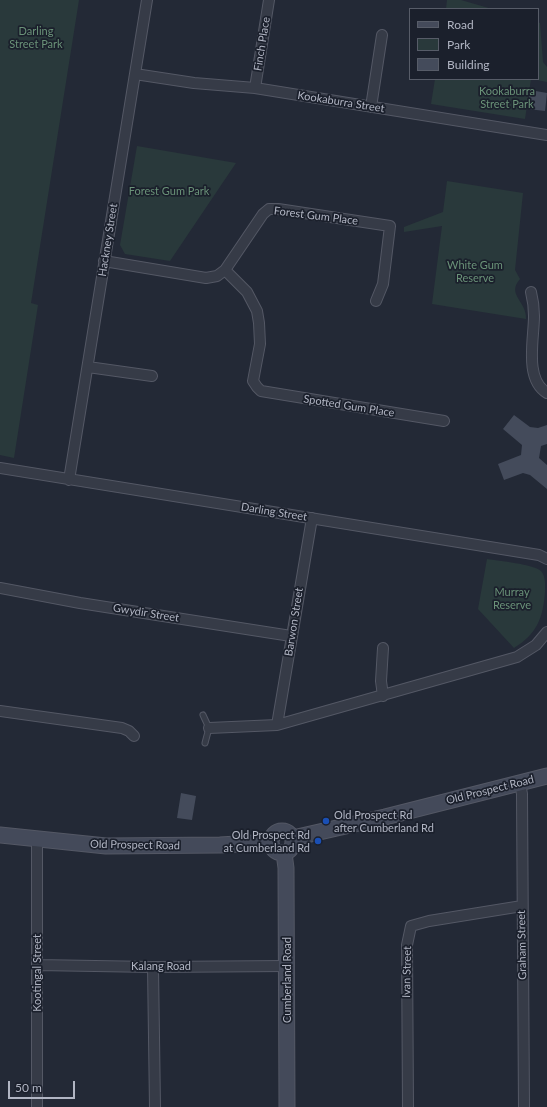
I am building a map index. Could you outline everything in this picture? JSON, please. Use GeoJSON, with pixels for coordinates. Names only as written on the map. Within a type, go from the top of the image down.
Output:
{"type":"FeatureCollection","features":[{"type":"Feature","properties":{"kind":"main road","name":"Old Prospect Road"},"geometry":{"type":"LineString","coordinates":[[293,838],[547,776]]}},
{"type":"Feature","properties":{"kind":"main road"},"geometry":{"type":"LineString","coordinates":[[280,831],[288,832],[293,838],[293,846],[284,853],[274,849],[271,842],[274,834],[280,831]]}},
{"type":"Feature","properties":{"kind":"main road","name":"Old Prospect Road"},"geometry":{"type":"LineString","coordinates":[[0,835],[106,846],[205,845],[271,842]]}},
{"type":"Feature","properties":{"kind":"main road","name":"Cumberland Road"},"geometry":{"type":"LineString","coordinates":[[284,853],[286,868],[287,1107]]}},
{"type":"Feature","properties":{"kind":"street","name":"Hackney Street"},"geometry":{"type":"LineString","coordinates":[[69,480],[147,0]]}},
{"type":"Feature","properties":{"kind":"street","name":"Finch Place"},"geometry":{"type":"LineString","coordinates":[[255,88],[269,0]]}},
{"type":"Feature","properties":{"kind":"street"},"geometry":{"type":"LineString","coordinates":[[371,107],[382,35]]}},
{"type":"Feature","properties":{"kind":"street","name":"Kookaburra Street"},"geometry":{"type":"LineString","coordinates":[[135,74],[194,83],[255,88],[547,135]]}},
{"type":"Feature","properties":{"kind":"street","name":"Forest Gum Place"},"geometry":{"type":"LineString","coordinates":[[225,270],[263,214],[269,210],[278,209],[390,226],[383,284],[376,301]]}},
{"type":"Feature","properties":{"kind":"street"},"geometry":{"type":"LineString","coordinates":[[104,261],[206,278],[217,276],[225,270]]}},
{"type":"Feature","properties":{"kind":"street","name":"Spotted Gum Place"},"geometry":{"type":"LineString","coordinates":[[225,270],[250,296],[257,311],[260,337],[258,357],[253,376],[253,388],[269,393],[444,421]]}},
{"type":"Feature","properties":{"kind":"street"},"geometry":{"type":"LineString","coordinates":[[531,292],[534,304],[532,360],[535,379],[543,391],[547,393]]}},
{"type":"Feature","properties":{"kind":"street"},"geometry":{"type":"LineString","coordinates":[[88,367],[152,376]]}},
{"type":"Feature","properties":{"kind":"street","name":"Darling Street"},"geometry":{"type":"LineString","coordinates":[[0,468],[539,555],[547,559]]}},
{"type":"Feature","properties":{"kind":"street","name":"Barwon Street"},"geometry":{"type":"LineString","coordinates":[[277,725],[312,518]]}},
{"type":"Feature","properties":{"kind":"street","name":"Gwydir Street"},"geometry":{"type":"LineString","coordinates":[[0,588],[88,604],[291,636]]}},
{"type":"Feature","properties":{"kind":"street"},"geometry":{"type":"LineString","coordinates":[[209,728],[277,725],[517,658],[536,645],[547,632]]}},
{"type":"Feature","properties":{"kind":"street"},"geometry":{"type":"LineString","coordinates":[[383,648],[381,681],[383,696]]}},
{"type":"Feature","properties":{"kind":"street"},"geometry":{"type":"LineString","coordinates":[[0,711],[122,728],[131,732],[134,736]]}},
{"type":"Feature","properties":{"kind":"street","name":"Graham Street"},"geometry":{"type":"LineString","coordinates":[[520,783],[522,794],[524,1107]]}},
{"type":"Feature","properties":{"kind":"street","name":"Kootingal Street"},"geometry":{"type":"LineString","coordinates":[[37,839],[37,1107]]}},
{"type":"Feature","properties":{"kind":"street","name":"Ivan Street"},"geometry":{"type":"LineString","coordinates":[[408,1107],[407,945],[411,926],[429,921],[522,906]]}},
{"type":"Feature","properties":{"kind":"street","name":"Kalang Road"},"geometry":{"type":"LineString","coordinates":[[37,965],[153,967],[286,966]]}},
{"type":"Feature","properties":{"kind":"street"},"geometry":{"type":"LineString","coordinates":[[153,967],[155,1107]]}},
{"type":"Feature","properties":{"kind":"lane"},"geometry":{"type":"LineString","coordinates":[[203,715],[209,728],[204,743]]}},
{"type":"Feature","properties":{"kind":"green space","name":"Darling Street Park"},"geometry":{"type":"Polygon","coordinates":[[[0,0],[79,0],[31,303],[38,305],[14,458],[0,455],[0,0]]]}},
{"type":"Feature","properties":{"kind":"green space"},"geometry":{"type":"Polygon","coordinates":[[[447,0],[461,0],[489,8],[446,8],[447,0]]]}},
{"type":"Feature","properties":{"kind":"green space","name":"Kookaburra Street Park"},"geometry":{"type":"Polygon","coordinates":[[[539,22],[543,62],[547,67],[547,82],[537,80],[539,80],[539,22]]]}},
{"type":"Feature","properties":{"kind":"green space","name":"Kookaburra Street Park"},"geometry":{"type":"Polygon","coordinates":[[[435,80],[531,80],[525,119],[431,104],[435,80]]]}},
{"type":"Feature","properties":{"kind":"green space","name":"Forest Gum Park"},"geometry":{"type":"Polygon","coordinates":[[[137,146],[236,163],[170,261],[125,254],[120,245],[137,146]]]}},
{"type":"Feature","properties":{"kind":"green space","name":"White Gum Reserve"},"geometry":{"type":"Polygon","coordinates":[[[447,181],[523,193],[515,270],[520,279],[515,289],[516,294],[524,307],[526,319],[432,304],[442,226],[404,232],[404,227],[443,212],[447,181]]]}},
{"type":"Feature","properties":{"kind":"green space","name":"Murray Reserve"},"geometry":{"type":"Polygon","coordinates":[[[487,559],[531,566],[541,571],[544,576],[545,592],[543,610],[533,631],[522,643],[514,648],[478,609],[487,559]]]}},
{"type":"Feature","properties":{"kind":"building"},"geometry":{"type":"Polygon","coordinates":[[[530,90],[547,93],[545,111],[528,109],[530,90]]]}},
{"type":"Feature","properties":{"kind":"building"},"geometry":{"type":"Polygon","coordinates":[[[514,415],[530,427],[538,428],[547,425],[547,444],[541,446],[539,458],[547,465],[547,489],[530,475],[523,473],[504,480],[498,464],[521,455],[522,445],[503,429],[514,415]]]}},
{"type":"Feature","properties":{"kind":"building"},"geometry":{"type":"Polygon","coordinates":[[[181,793],[196,796],[192,820],[177,818],[181,793]]]}},
{"type":"Feature","properties":{"kind":"place","name":"Old Prospect Rd after Cumberland Rd"},"geometry":{"type":"Point","coordinates":[326,821]}},
{"type":"Feature","properties":{"kind":"place","name":"Old Prospect Rd at Cumberland Rd"},"geometry":{"type":"Point","coordinates":[318,841]}}]}
